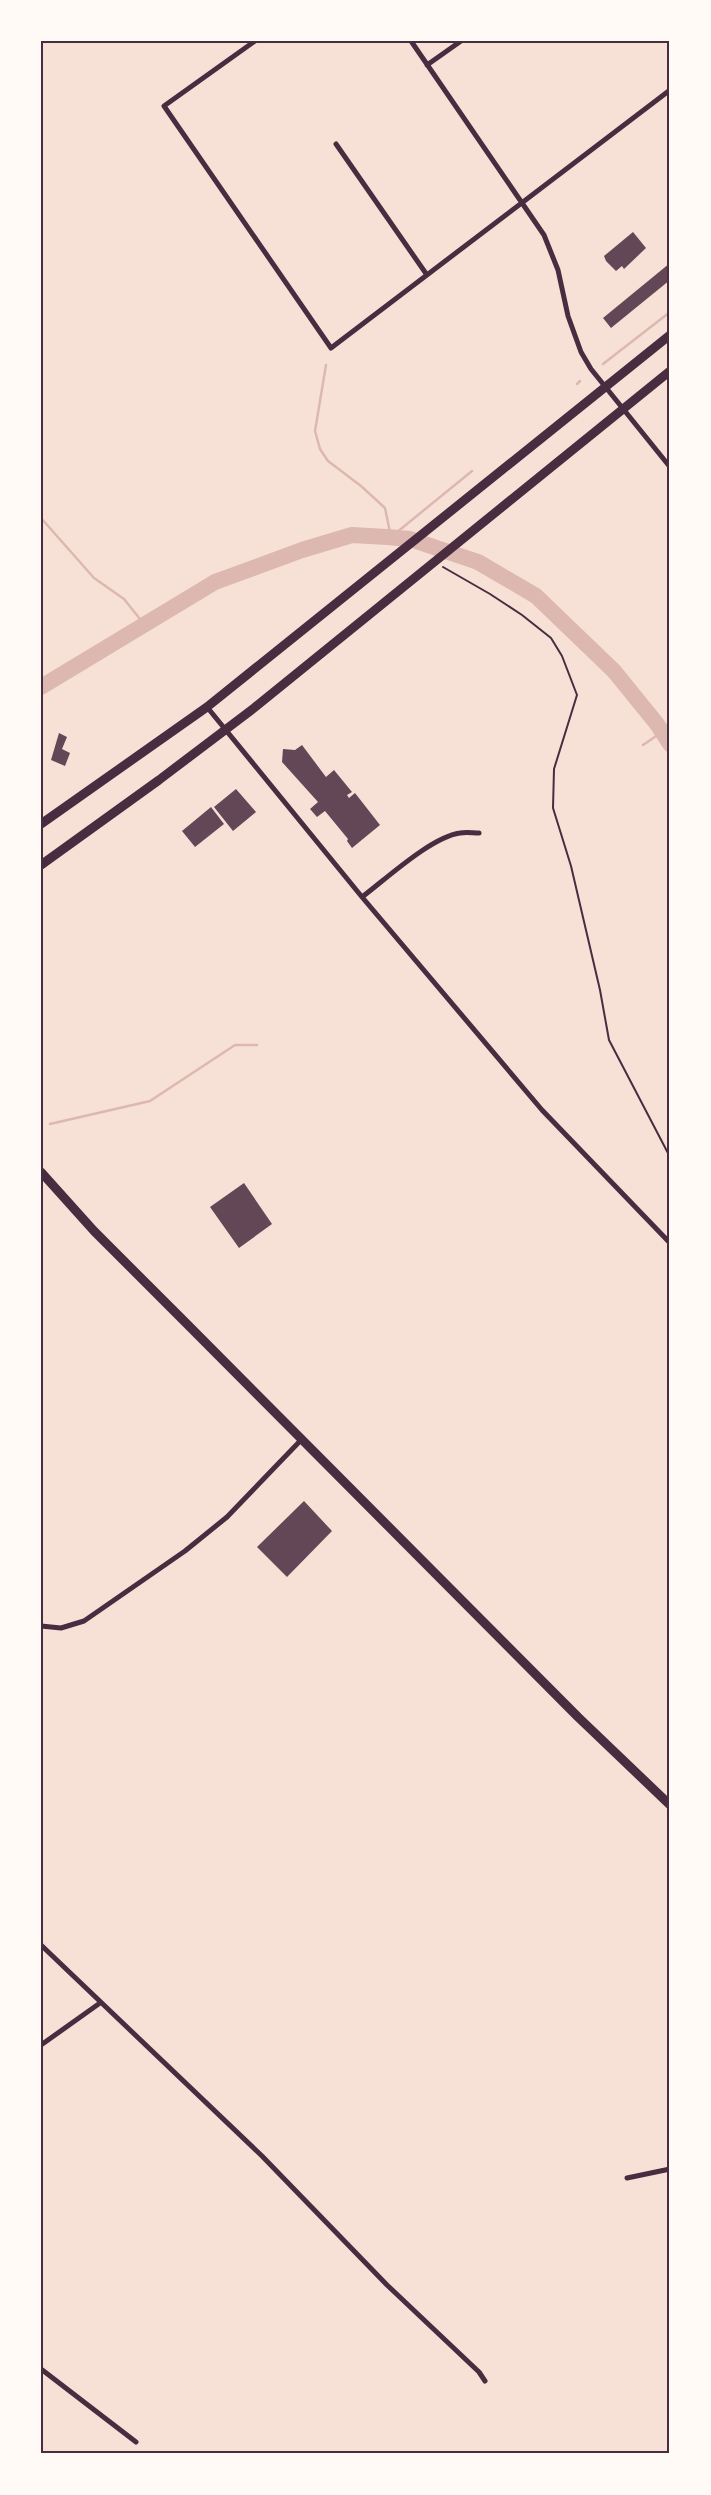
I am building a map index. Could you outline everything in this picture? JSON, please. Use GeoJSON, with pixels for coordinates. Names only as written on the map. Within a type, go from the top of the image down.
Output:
{"type":"FeatureCollection","features":[{"type":"Feature","properties":{"kind":"main road"},"geometry":{"type":"LineString","coordinates":[[41,824],[207,708],[670,335]]}},
{"type":"Feature","properties":{"kind":"main road"},"geometry":{"type":"LineString","coordinates":[[41,865],[226,730],[670,371]]}},
{"type":"Feature","properties":{"kind":"main road"},"geometry":{"type":"LineString","coordinates":[[41,1172],[94,1231],[578,1717],[670,1805]]}},
{"type":"Feature","properties":{"kind":"street"},"geometry":{"type":"LineString","coordinates":[[255,41],[164,106],[331,348],[670,90]]}},
{"type":"Feature","properties":{"kind":"street"},"geometry":{"type":"LineString","coordinates":[[411,41],[523,203],[552,252],[568,316],[581,352],[591,369],[670,467]]}},
{"type":"Feature","properties":{"kind":"street"},"geometry":{"type":"LineString","coordinates":[[427,65],[461,41]]}},
{"type":"Feature","properties":{"kind":"street"},"geometry":{"type":"LineString","coordinates":[[336,144],[427,275]]}},
{"type":"Feature","properties":{"kind":"street"},"geometry":{"type":"LineString","coordinates":[[207,708],[362,898],[542,1110],[597,1170],[670,1243]]}},
{"type":"Feature","properties":{"kind":"street"},"geometry":{"type":"LineString","coordinates":[[362,898],[415,856],[448,837],[459,833],[479,833]]}},
{"type":"Feature","properties":{"kind":"street"},"geometry":{"type":"LineString","coordinates":[[41,1626],[61,1628],[84,1621],[185,1551],[227,1518],[302,1439]]}},
{"type":"Feature","properties":{"kind":"street"},"geometry":{"type":"LineString","coordinates":[[41,1945],[262,2156],[387,2285],[478,2372],[485,2381]]}},
{"type":"Feature","properties":{"kind":"street"},"geometry":{"type":"LineString","coordinates":[[41,2045],[100,2003]]}},
{"type":"Feature","properties":{"kind":"street"},"geometry":{"type":"LineString","coordinates":[[627,2178],[670,2169]]}},
{"type":"Feature","properties":{"kind":"street"},"geometry":{"type":"LineString","coordinates":[[41,2369],[136,2442]]}},
{"type":"Feature","properties":{"kind":"path"},"geometry":{"type":"LineString","coordinates":[[443,567],[522,615],[551,638],[562,656],[577,695],[554,769],[553,808],[571,866],[600,990],[609,1040],[670,1157]]}},
{"type":"Feature","properties":{"kind":"building"},"geometry":{"type":"Polygon","coordinates":[[[633,232],[646,248],[624,269],[622,266],[616,271],[606,261],[604,256],[633,232]]]}},
{"type":"Feature","properties":{"kind":"building"},"geometry":{"type":"Polygon","coordinates":[[[670,263],[670,280],[611,328],[603,318],[670,263]]]}},
{"type":"Feature","properties":{"kind":"building"},"geometry":{"type":"Polygon","coordinates":[[[59,733],[67,737],[62,749],[70,753],[65,766],[51,760],[59,733]]]}},
{"type":"Feature","properties":{"kind":"building"},"geometry":{"type":"Polygon","coordinates":[[[302,745],[326,777],[334,770],[352,792],[347,795],[349,798],[355,793],[380,825],[352,848],[347,841],[348,839],[325,811],[317,817],[310,809],[318,802],[282,762],[283,749],[295,750],[302,745]]]}},
{"type":"Feature","properties":{"kind":"building"},"geometry":{"type":"Polygon","coordinates":[[[236,789],[256,812],[233,831],[214,807],[236,789]]]}},
{"type":"Feature","properties":{"kind":"building"},"geometry":{"type":"Polygon","coordinates":[[[211,807],[224,824],[195,847],[182,831],[211,807]]]}},
{"type":"Feature","properties":{"kind":"building"},"geometry":{"type":"Polygon","coordinates":[[[244,1183],[272,1224],[239,1248],[210,1207],[244,1183]]]}},
{"type":"Feature","properties":{"kind":"building"},"geometry":{"type":"Polygon","coordinates":[[[304,1501],[332,1531],[287,1577],[257,1547],[304,1501]]]}},
{"type":"Feature","properties":{"kind":"waterway"},"geometry":{"type":"LineString","coordinates":[[603,364],[670,312]]}},
{"type":"Feature","properties":{"kind":"waterway"},"geometry":{"type":"LineString","coordinates":[[326,365],[315,431],[320,449],[328,461],[361,486],[385,508],[391,537],[472,471]]}},
{"type":"Feature","properties":{"kind":"waterway"},"geometry":{"type":"LineString","coordinates":[[577,384],[580,381]]}},
{"type":"Feature","properties":{"kind":"waterway"},"geometry":{"type":"LineString","coordinates":[[41,518],[94,578],[124,599],[144,624]]}},
{"type":"Feature","properties":{"kind":"waterway"},"geometry":{"type":"LineString","coordinates":[[41,687],[215,582],[302,550],[352,535],[410,539],[478,562],[536,596],[614,671],[657,724],[670,744]]}},
{"type":"Feature","properties":{"kind":"waterway"},"geometry":{"type":"LineString","coordinates":[[643,745],[662,732]]}},
{"type":"Feature","properties":{"kind":"waterway"},"geometry":{"type":"LineString","coordinates":[[50,1124],[150,1101],[235,1045],[257,1045]]}}]}
